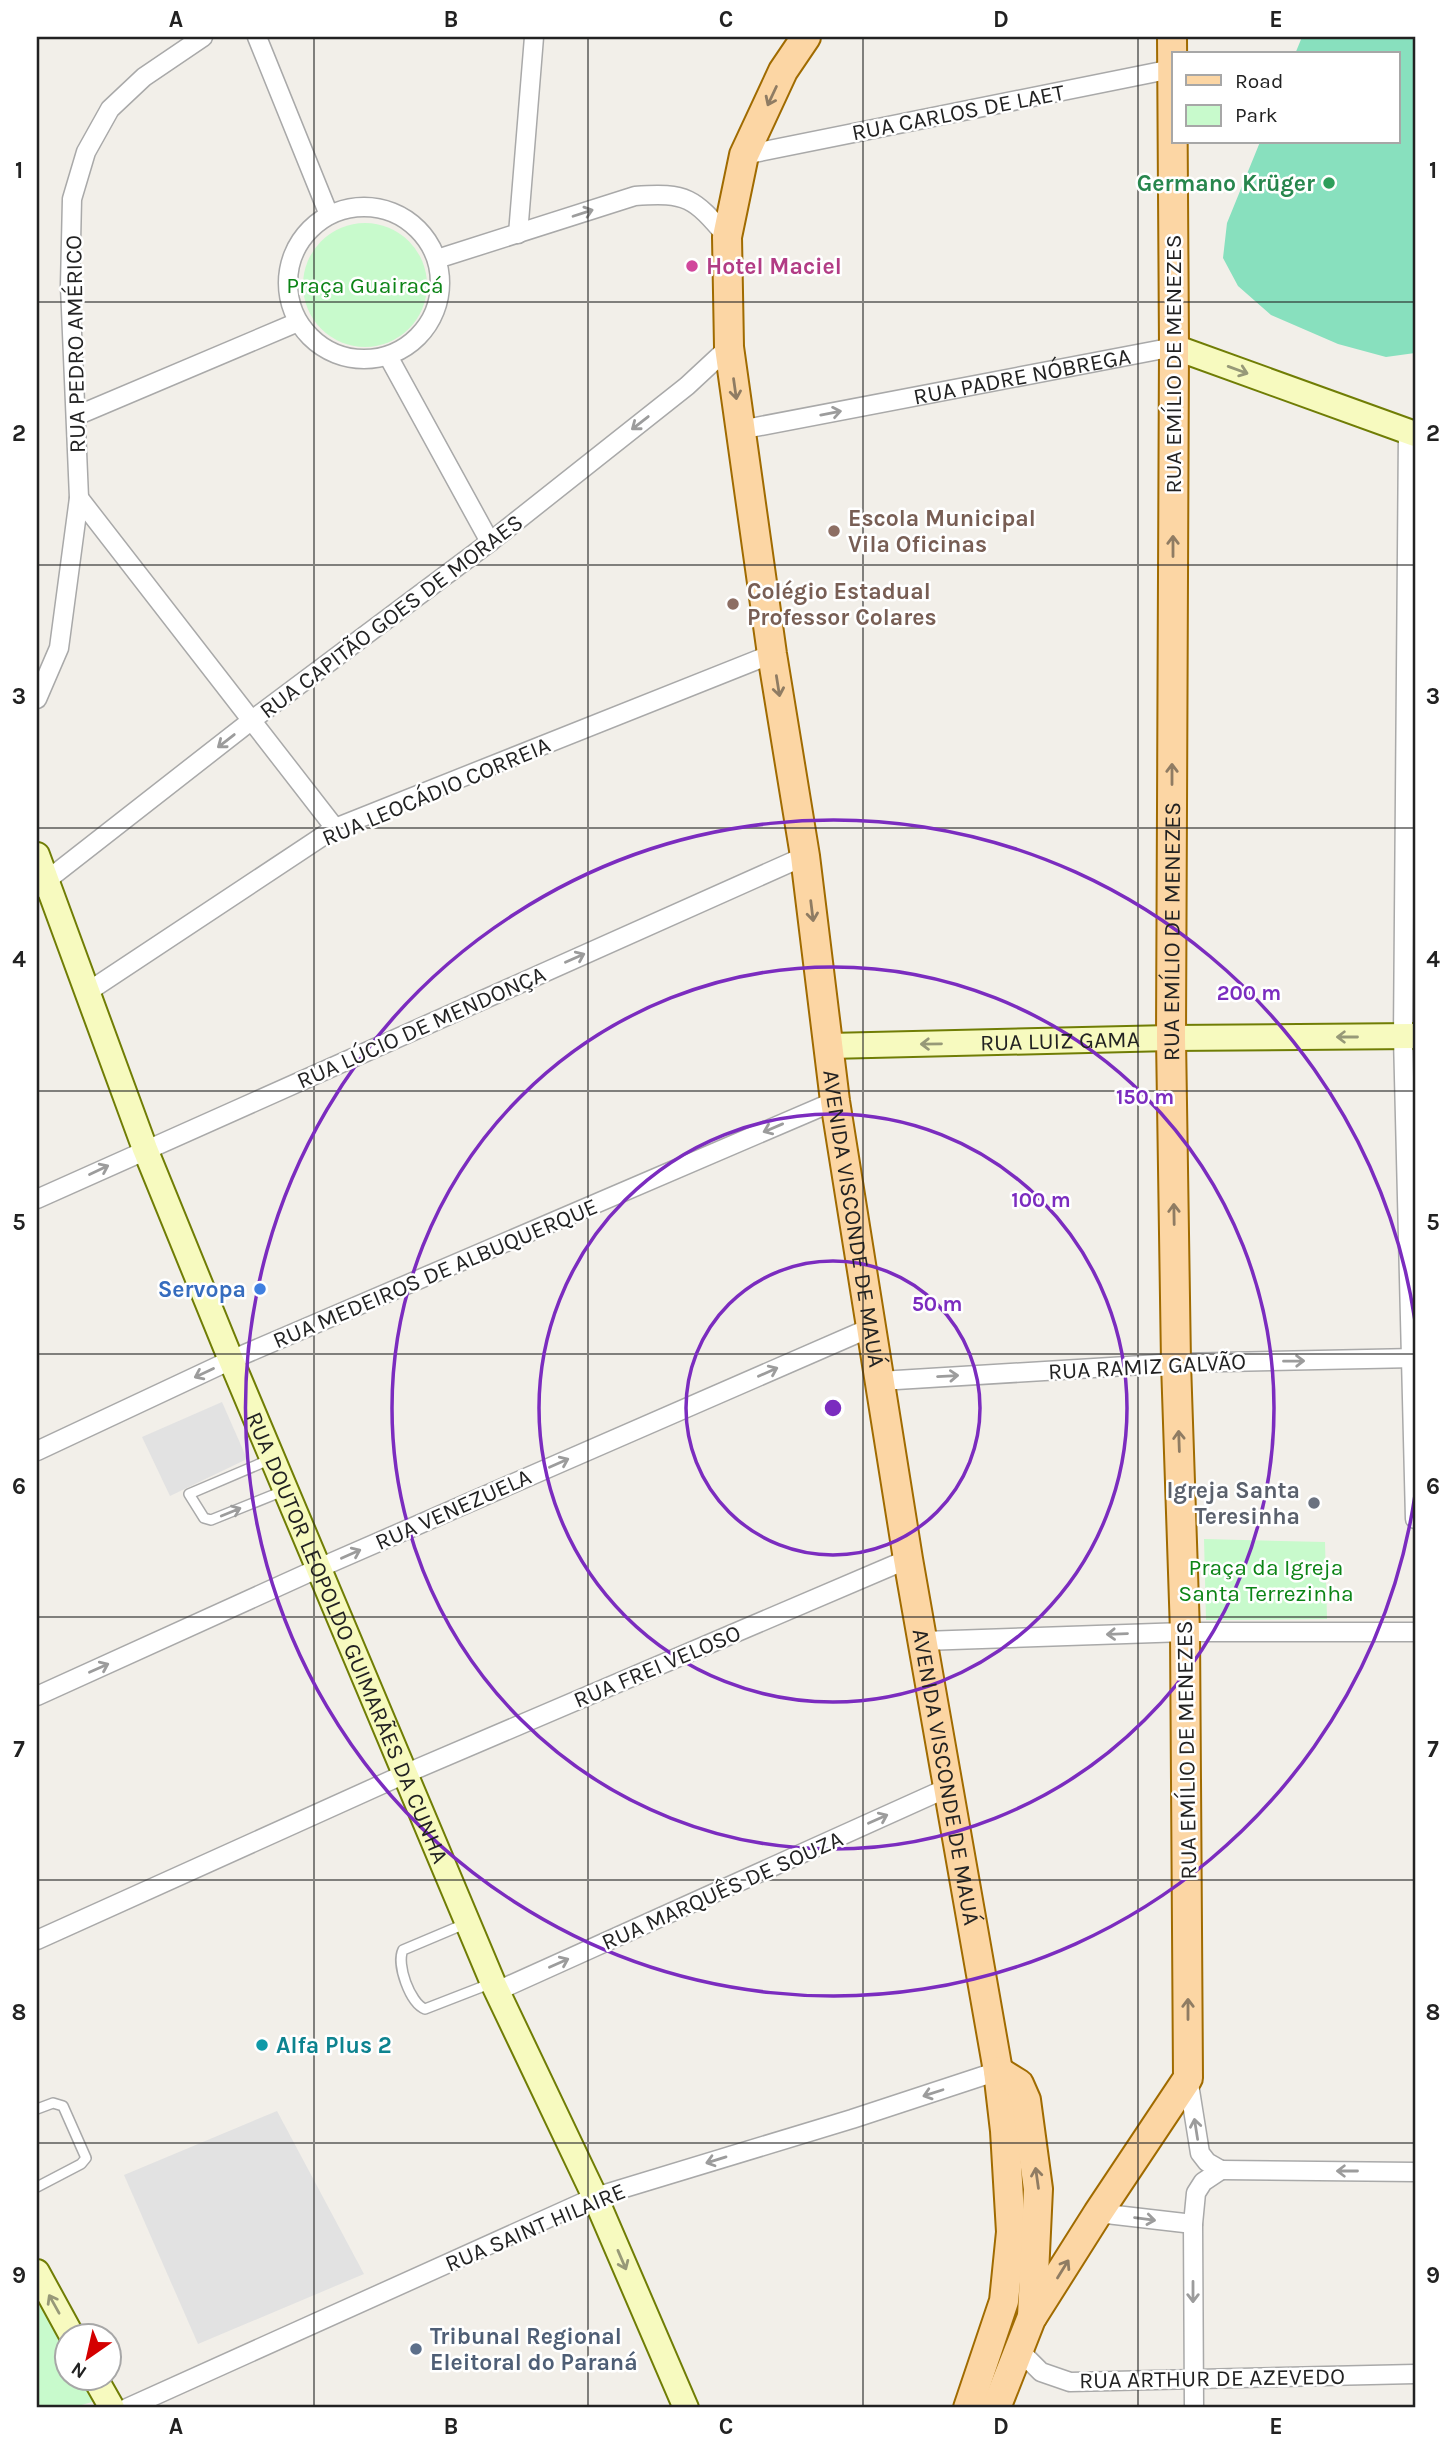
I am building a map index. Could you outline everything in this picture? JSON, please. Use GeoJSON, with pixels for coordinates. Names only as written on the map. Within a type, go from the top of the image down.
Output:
{"type":"FeatureCollection","features":[{"type":"Feature","properties":{"kind":"main road","name":"AVENIDA VISCONDE DE MAUÁ"},"geometry":{"type":"LineString","coordinates":[[806,37],[783,71],[744,155],[727,237],[729,347],[772,654],[805,856],[835,1101],[908,1559],[998,2071],[1005,2131],[1011,2232],[1003,2301],[975,2407]]}},
{"type":"Feature","properties":{"kind":"main road","name":"RUA EMÍLIO DE MENEZES"},"geometry":{"type":"LineString","coordinates":[[1172,37],[1172,69]]}},
{"type":"Feature","properties":{"kind":"main road","name":"RUA EMÍLIO DE MENEZES"},"geometry":{"type":"LineString","coordinates":[[1173,144],[1171,1038],[1176,1363],[1185,1632],[1188,2078]]}},
{"type":"Feature","properties":{"kind":"main road"},"geometry":{"type":"LineString","coordinates":[[998,2071],[1018,2084],[1026,2100],[1038,2189],[1031,2319]]}},
{"type":"Feature","properties":{"kind":"main road"},"geometry":{"type":"LineString","coordinates":[[975,2407],[1019,2350],[1031,2319],[1188,2078]]}},
{"type":"Feature","properties":{"kind":"street","name":"RUA PEDRO AMÉRICO"},"geometry":{"type":"LineString","coordinates":[[37,699],[59,648],[79,498],[71,286],[72,200],[86,152],[110,109],[144,78],[203,37]]}},
{"type":"Feature","properties":{"kind":"street"},"geometry":{"type":"LineString","coordinates":[[257,37],[329,215]]}},
{"type":"Feature","properties":{"kind":"street"},"geometry":{"type":"LineString","coordinates":[[518,234],[534,37]]}},
{"type":"Feature","properties":{"kind":"street","name":"RUA CARLOS DE LAET"},"geometry":{"type":"LineString","coordinates":[[744,155],[1172,69]]}},
{"type":"Feature","properties":{"kind":"street"},"geometry":{"type":"LineString","coordinates":[[437,259],[635,196],[667,194],[691,200],[706,211],[727,237]]}},
{"type":"Feature","properties":{"kind":"street"},"geometry":{"type":"LineString","coordinates":[[354,207],[380,208],[405,219],[424,236],[437,259],[440,283],[437,307],[426,328],[409,345],[388,356],[362,360],[337,355],[315,342],[298,322],[288,299],[288,274],[294,250],[309,229],[329,215],[354,207]]}},
{"type":"Feature","properties":{"kind":"street"},"geometry":{"type":"LineString","coordinates":[[76,416],[298,322]]}},
{"type":"Feature","properties":{"kind":"street","name":"RUA CAPITÃO GOES DE MORAES"},"geometry":{"type":"LineString","coordinates":[[42,884],[252,720],[490,542],[687,386],[729,347]]}},
{"type":"Feature","properties":{"kind":"street"},"geometry":{"type":"LineString","coordinates":[[1174,347],[1412,433],[1409,1036],[1415,1519]]}},
{"type":"Feature","properties":{"kind":"street","name":"RUA PADRE NÓBREGA"},"geometry":{"type":"LineString","coordinates":[[740,430],[1174,347]]}},
{"type":"Feature","properties":{"kind":"street"},"geometry":{"type":"LineString","coordinates":[[388,356],[490,542]]}},
{"type":"Feature","properties":{"kind":"street"},"geometry":{"type":"LineString","coordinates":[[79,498],[335,828]]}},
{"type":"Feature","properties":{"kind":"street","name":"RUA LEOCÁDIO CORREIA"},"geometry":{"type":"LineString","coordinates":[[86,993],[335,828],[772,654]]}},
{"type":"Feature","properties":{"kind":"street","name":"RUA DOUTOR LEOPOLDO GUIMARÃES DA CUNHA"},"geometry":{"type":"LineString","coordinates":[[37,855],[42,884],[231,1360],[495,1987],[595,2197],[686,2408]]}},
{"type":"Feature","properties":{"kind":"street","name":"RUA LÚCIO DE MENDONÇA"},"geometry":{"type":"LineString","coordinates":[[37,1199],[805,856]]}},
{"type":"Feature","properties":{"kind":"street","name":"RUA LUIZ GAMA"},"geometry":{"type":"LineString","coordinates":[[829,1046],[1171,1038],[1409,1036]]}},
{"type":"Feature","properties":{"kind":"street","name":"RUA MEDEIROS DE ALBUQUERQUE"},"geometry":{"type":"LineString","coordinates":[[37,1451],[231,1360],[835,1101]]}},
{"type":"Feature","properties":{"kind":"street","name":"RUA VENEZUELA"},"geometry":{"type":"LineString","coordinates":[[37,1696],[319,1568],[872,1327]]}},
{"type":"Feature","properties":{"kind":"street","name":"RUA RAMIZ GALVÃO"},"geometry":{"type":"LineString","coordinates":[[880,1381],[1176,1363],[1413,1359]]}},
{"type":"Feature","properties":{"kind":"street","name":"RUA FREI VELOSO"},"geometry":{"type":"LineString","coordinates":[[37,1940],[407,1773],[908,1559]]}},
{"type":"Feature","properties":{"kind":"street"},"geometry":{"type":"LineString","coordinates":[[923,1641],[1185,1632],[1415,1632]]}},
{"type":"Feature","properties":{"kind":"street","name":"RUA MARQUÊS DE SOUZA"},"geometry":{"type":"LineString","coordinates":[[495,1987],[947,1788]]}},
{"type":"Feature","properties":{"kind":"street","name":"RUA SAINT HILAIRE"},"geometry":{"type":"LineString","coordinates":[[127,2408],[595,2197],[852,2119],[998,2071]]}},
{"type":"Feature","properties":{"kind":"street","name":"RUA EMÍLIO DE MENEZES"},"geometry":{"type":"LineString","coordinates":[[1188,2078],[1199,2152],[1207,2162],[1221,2170]]}},
{"type":"Feature","properties":{"kind":"street"},"geometry":{"type":"LineString","coordinates":[[1194,2408],[1193,2224],[1196,2193],[1203,2182],[1221,2170],[1415,2172]]}},
{"type":"Feature","properties":{"kind":"street"},"geometry":{"type":"LineString","coordinates":[[1098,2213],[1193,2224]]}},
{"type":"Feature","properties":{"kind":"street"},"geometry":{"type":"LineString","coordinates":[[37,2272],[64,2322]]}},
{"type":"Feature","properties":{"kind":"street","name":"RUA ARTHUR DE AZEVEDO"},"geometry":{"type":"LineString","coordinates":[[1019,2350],[1041,2372],[1070,2382],[1415,2374]]}},
{"type":"Feature","properties":{"kind":"street"},"geometry":{"type":"LineString","coordinates":[[103,2392],[112,2408]]}},
{"type":"Feature","properties":{"kind":"lane"},"geometry":{"type":"LineString","coordinates":[[272,1458],[189,1494],[207,1521],[286,1490]]}},
{"type":"Feature","properties":{"kind":"lane"},"geometry":{"type":"LineString","coordinates":[[469,1923],[403,1950],[400,1963],[415,2003],[425,2009],[495,1987]]}},
{"type":"Feature","properties":{"kind":"lane"},"geometry":{"type":"LineString","coordinates":[[37,2109],[53,2103],[62,2106],[86,2158],[81,2164],[37,2187]]}},
{"type":"Feature","properties":{"kind":"green space","name":"Germano Krüger"},"geometry":{"type":"Polygon","coordinates":[[[1302,37],[1415,37],[1415,353],[1386,357],[1338,344],[1271,315],[1238,286],[1223,258],[1227,223],[1259,144],[1400,144],[1400,52],[1296,52],[1302,37]]]}},
{"type":"Feature","properties":{"kind":"green space","name":"Praça Guairacá"},"geometry":{"type":"Polygon","coordinates":[[[365,223],[389,227],[409,241],[423,261],[427,285],[423,309],[409,329],[389,343],[365,347],[341,343],[321,329],[307,309],[303,285],[307,261],[321,241],[341,227],[365,223]]]}},
{"type":"Feature","properties":{"kind":"green space","name":"Praça da Igreja Santa Terrezinha"},"geometry":{"type":"Polygon","coordinates":[[[1204,1539],[1325,1542],[1327,1619],[1206,1620],[1204,1539]]]}},
{"type":"Feature","properties":{"kind":"green space"},"geometry":{"type":"Polygon","coordinates":[[[37,2288],[55,2322],[52,2322],[52,2392],[94,2392],[99,2400],[71,2408],[37,2408],[37,2288]]]}},
{"type":"Feature","properties":{"kind":"shaded area"},"geometry":{"type":"Polygon","coordinates":[[[222,1402],[247,1459],[170,1496],[142,1437],[222,1402]]]}},
{"type":"Feature","properties":{"kind":"shaded area"},"geometry":{"type":"Polygon","coordinates":[[[277,2111],[364,2274],[198,2344],[124,2175],[277,2111]]]}},
{"type":"Feature","properties":{"kind":"place","name":"Germano Krüger"},"geometry":{"type":"Point","coordinates":[1329,183]}},
{"type":"Feature","properties":{"kind":"place","name":"Hotel Maciel"},"geometry":{"type":"Point","coordinates":[692,266]}},
{"type":"Feature","properties":{"kind":"place","name":"Escola Municipal Vila Oficinas"},"geometry":{"type":"Point","coordinates":[834,531]}},
{"type":"Feature","properties":{"kind":"place","name":"Colégio Estadual Professor Colares"},"geometry":{"type":"Point","coordinates":[733,604]}},
{"type":"Feature","properties":{"kind":"place","name":"Servopa"},"geometry":{"type":"Point","coordinates":[260,1289]}},
{"type":"Feature","properties":{"kind":"place","name":"Igreja Santa Teresinha"},"geometry":{"type":"Point","coordinates":[1314,1503]}},
{"type":"Feature","properties":{"kind":"place","name":"Alfa Plus 2"},"geometry":{"type":"Point","coordinates":[262,2045]}},
{"type":"Feature","properties":{"kind":"place","name":"Tribunal Regional Eleitoral do Paraná"},"geometry":{"type":"Point","coordinates":[416,2349]}}]}
